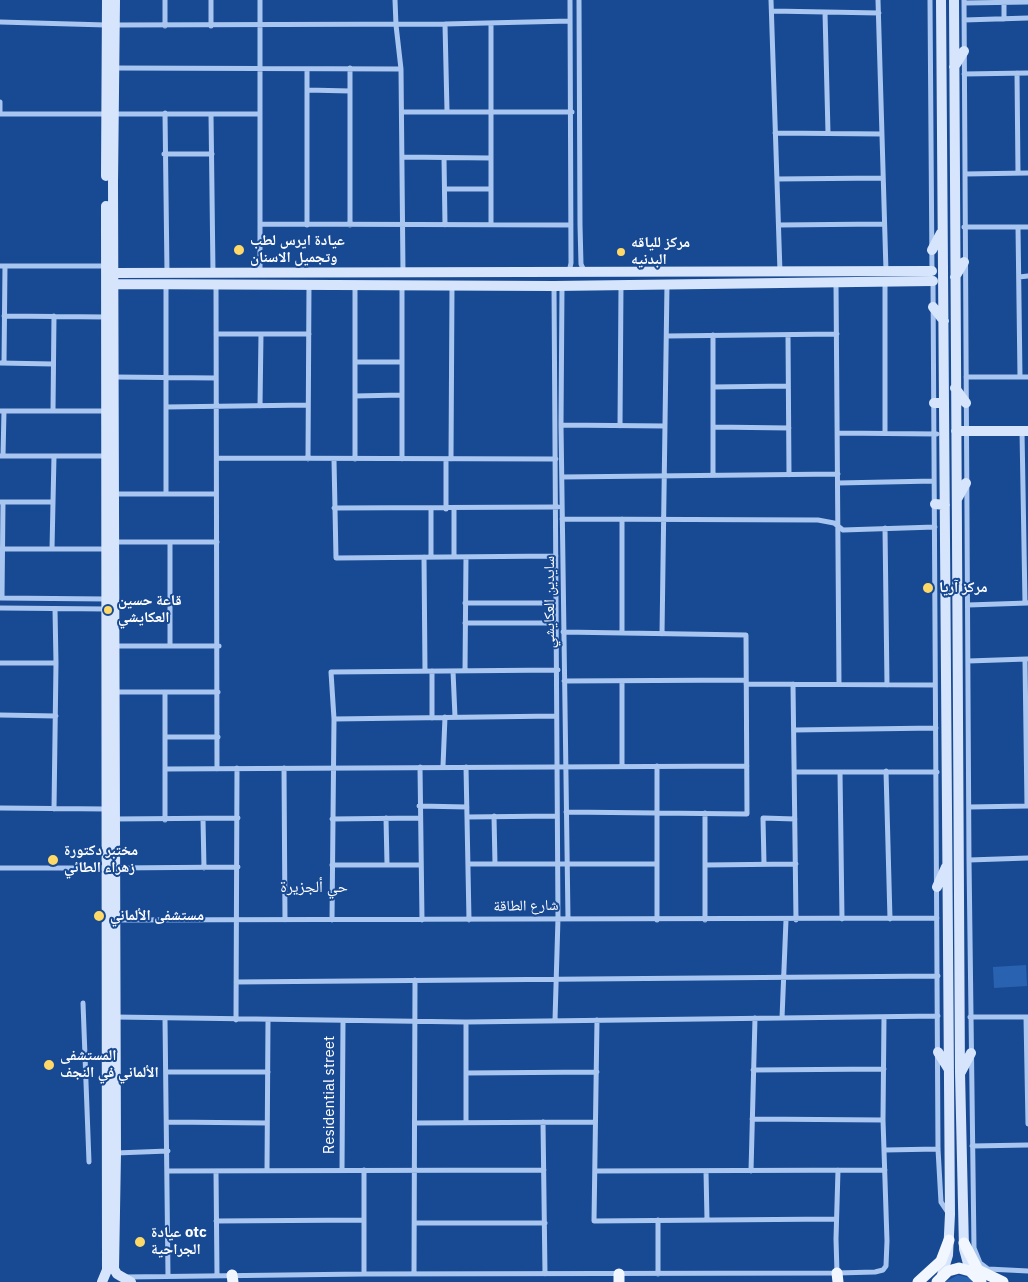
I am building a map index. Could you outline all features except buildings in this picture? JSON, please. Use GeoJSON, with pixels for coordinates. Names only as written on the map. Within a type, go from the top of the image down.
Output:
{"type":"FeatureCollection","features":[{"type":"Feature","properties":{"kind":"main road"},"geometry":{"type":"LineString","coordinates":[[918,1282],[941,1261],[950,1240]]}},
{"type":"Feature","properties":{"kind":"main road"},"geometry":{"type":"LineString","coordinates":[[964,1243],[978,1270],[1003,1282]]}},
{"type":"Feature","properties":{"kind":"main road"},"geometry":{"type":"LineString","coordinates":[[938,1280],[955,1268],[970,1271],[981,1282]]}},
{"type":"Feature","properties":{"kind":"street"},"geometry":{"type":"LineString","coordinates":[[106,0],[111,25],[114,68],[111,114]]}},
{"type":"Feature","properties":{"kind":"street"},"geometry":{"type":"LineString","coordinates":[[110,435],[107,410],[106,317],[110,270],[111,25],[115,0]]}},
{"type":"Feature","properties":{"kind":"street"},"geometry":{"type":"LineString","coordinates":[[165,0],[165,26]]}},
{"type":"Feature","properties":{"kind":"street"},"geometry":{"type":"LineString","coordinates":[[211,0],[211,26]]}},
{"type":"Feature","properties":{"kind":"street"},"geometry":{"type":"LineString","coordinates":[[260,0],[260,274]]}},
{"type":"Feature","properties":{"kind":"street"},"geometry":{"type":"LineString","coordinates":[[395,0],[401,69],[403,274]]}},
{"type":"Feature","properties":{"kind":"street"},"geometry":{"type":"LineString","coordinates":[[570,0],[572,112],[570,269]]}},
{"type":"Feature","properties":{"kind":"street"},"geometry":{"type":"LineString","coordinates":[[579,0],[581,264],[585,274]]}},
{"type":"Feature","properties":{"kind":"street"},"geometry":{"type":"LineString","coordinates":[[771,0],[780,272]]}},
{"type":"Feature","properties":{"kind":"street"},"geometry":{"type":"LineString","coordinates":[[878,0],[885,276],[885,433]]}},
{"type":"Feature","properties":{"kind":"street"},"geometry":{"type":"LineString","coordinates":[[930,0],[932,307],[939,403]]}},
{"type":"Feature","properties":{"kind":"street"},"geometry":{"type":"LineString","coordinates":[[938,1280],[948,1255],[950,1240],[946,647],[939,434],[944,321],[941,0]]}},
{"type":"Feature","properties":{"kind":"street"},"geometry":{"type":"LineString","coordinates":[[960,1],[1028,2]]}},
{"type":"Feature","properties":{"kind":"street"},"geometry":{"type":"LineString","coordinates":[[960,1],[964,20],[966,403],[960,431],[956,500],[958,646],[963,663],[969,839],[974,1243],[976,1259],[984,1267],[994,1271],[1028,1271]]}},
{"type":"Feature","properties":{"kind":"street"},"geometry":{"type":"LineString","coordinates":[[960,1],[954,68],[955,388],[966,483],[968,605],[963,663],[960,826],[960,1072],[964,1243],[970,1271]]}},
{"type":"Feature","properties":{"kind":"street"},"geometry":{"type":"LineString","coordinates":[[1004,2],[1004,19]]}},
{"type":"Feature","properties":{"kind":"street"},"geometry":{"type":"LineString","coordinates":[[772,11],[879,13]]}},
{"type":"Feature","properties":{"kind":"street"},"geometry":{"type":"LineString","coordinates":[[825,12],[828,133]]}},
{"type":"Feature","properties":{"kind":"street"},"geometry":{"type":"LineString","coordinates":[[964,20],[1028,18]]}},
{"type":"Feature","properties":{"kind":"street"},"geometry":{"type":"LineString","coordinates":[[0,22],[211,26],[490,24],[570,21]]}},
{"type":"Feature","properties":{"kind":"street"},"geometry":{"type":"LineString","coordinates":[[445,24],[446,110]]}},
{"type":"Feature","properties":{"kind":"street"},"geometry":{"type":"LineString","coordinates":[[490,24],[490,224]]}},
{"type":"Feature","properties":{"kind":"street"},"geometry":{"type":"LineString","coordinates":[[954,68],[964,51]]}},
{"type":"Feature","properties":{"kind":"street"},"geometry":{"type":"LineString","coordinates":[[114,68],[401,69]]}},
{"type":"Feature","properties":{"kind":"street"},"geometry":{"type":"LineString","coordinates":[[350,68],[350,225]]}},
{"type":"Feature","properties":{"kind":"street"},"geometry":{"type":"LineString","coordinates":[[307,69],[307,225]]}},
{"type":"Feature","properties":{"kind":"street"},"geometry":{"type":"LineString","coordinates":[[964,74],[1028,73]]}},
{"type":"Feature","properties":{"kind":"street"},"geometry":{"type":"LineString","coordinates":[[1017,74],[1018,173]]}},
{"type":"Feature","properties":{"kind":"street"},"geometry":{"type":"LineString","coordinates":[[307,90],[350,91]]}},
{"type":"Feature","properties":{"kind":"street"},"geometry":{"type":"LineString","coordinates":[[0,102],[0,114],[260,114]]}},
{"type":"Feature","properties":{"kind":"street"},"geometry":{"type":"LineString","coordinates":[[402,112],[446,110],[572,112]]}},
{"type":"Feature","properties":{"kind":"street"},"geometry":{"type":"LineString","coordinates":[[165,113],[164,154],[167,273]]}},
{"type":"Feature","properties":{"kind":"street"},"geometry":{"type":"LineString","coordinates":[[211,114],[213,274]]}},
{"type":"Feature","properties":{"kind":"street"},"geometry":{"type":"LineString","coordinates":[[776,133],[882,134]]}},
{"type":"Feature","properties":{"kind":"street"},"geometry":{"type":"LineString","coordinates":[[942,151],[947,153],[954,150]]}},
{"type":"Feature","properties":{"kind":"street"},"geometry":{"type":"LineString","coordinates":[[164,154],[212,154]]}},
{"type":"Feature","properties":{"kind":"street"},"geometry":{"type":"LineString","coordinates":[[402,157],[490,158]]}},
{"type":"Feature","properties":{"kind":"street"},"geometry":{"type":"LineString","coordinates":[[444,158],[445,225]]}},
{"type":"Feature","properties":{"kind":"street"},"geometry":{"type":"LineString","coordinates":[[942,170],[948,167],[954,169]]}},
{"type":"Feature","properties":{"kind":"street"},"geometry":{"type":"LineString","coordinates":[[965,174],[1028,173]]}},
{"type":"Feature","properties":{"kind":"street"},"geometry":{"type":"LineString","coordinates":[[777,179],[883,178]]}},
{"type":"Feature","properties":{"kind":"street"},"geometry":{"type":"LineString","coordinates":[[445,189],[490,189]]}},
{"type":"Feature","properties":{"kind":"street"},"geometry":{"type":"LineString","coordinates":[[260,224],[402,226],[572,225]]}},
{"type":"Feature","properties":{"kind":"street"},"geometry":{"type":"LineString","coordinates":[[778,225],[884,224]]}},
{"type":"Feature","properties":{"kind":"street"},"geometry":{"type":"LineString","coordinates":[[964,227],[1028,227]]}},
{"type":"Feature","properties":{"kind":"street"},"geometry":{"type":"LineString","coordinates":[[1018,227],[1021,327],[1020,377]]}},
{"type":"Feature","properties":{"kind":"street"},"geometry":{"type":"LineString","coordinates":[[932,250],[942,230]]}},
{"type":"Feature","properties":{"kind":"street"},"geometry":{"type":"LineString","coordinates":[[954,277],[964,262]]}},
{"type":"Feature","properties":{"kind":"street"},"geometry":{"type":"LineString","coordinates":[[570,269],[581,264]]}},
{"type":"Feature","properties":{"kind":"street"},"geometry":{"type":"LineString","coordinates":[[53,364],[2,363],[4,316],[2,266],[110,270],[132,274],[428,274],[570,269],[585,274],[780,272],[932,276]]}},
{"type":"Feature","properties":{"kind":"street"},"geometry":{"type":"LineString","coordinates":[[102,1282],[107,1270],[111,1234],[116,1153],[114,920],[106,809],[110,719],[114,692],[109,450],[114,376],[114,284],[110,270]]}},
{"type":"Feature","properties":{"kind":"street"},"geometry":{"type":"LineString","coordinates":[[662,634],[667,336],[672,284],[679,279],[675,273]]}},
{"type":"Feature","properties":{"kind":"street"},"geometry":{"type":"LineString","coordinates":[[698,273],[697,280],[700,284]]}},
{"type":"Feature","properties":{"kind":"street"},"geometry":{"type":"LineString","coordinates":[[131,284],[129,279],[132,274]]}},
{"type":"Feature","properties":{"kind":"street"},"geometry":{"type":"LineString","coordinates":[[414,274],[416,278],[414,285]]}},
{"type":"Feature","properties":{"kind":"street"},"geometry":{"type":"LineString","coordinates":[[428,274],[427,279],[431,285]]}},
{"type":"Feature","properties":{"kind":"street"},"geometry":{"type":"LineString","coordinates":[[114,284],[558,286],[836,282],[885,276]]}},
{"type":"Feature","properties":{"kind":"street"},"geometry":{"type":"LineString","coordinates":[[1019,277],[1028,276]]}},
{"type":"Feature","properties":{"kind":"street"},"geometry":{"type":"LineString","coordinates":[[836,282],[839,684]]}},
{"type":"Feature","properties":{"kind":"street"},"geometry":{"type":"LineString","coordinates":[[216,284],[218,458],[216,494],[219,646],[218,769]]}},
{"type":"Feature","properties":{"kind":"street"},"geometry":{"type":"LineString","coordinates":[[308,458],[309,284]]}},
{"type":"Feature","properties":{"kind":"street"},"geometry":{"type":"LineString","coordinates":[[354,459],[355,284]]}},
{"type":"Feature","properties":{"kind":"street"},"geometry":{"type":"LineString","coordinates":[[166,285],[166,494]]}},
{"type":"Feature","properties":{"kind":"street"},"geometry":{"type":"LineString","coordinates":[[402,285],[402,459]]}},
{"type":"Feature","properties":{"kind":"street"},"geometry":{"type":"LineString","coordinates":[[446,509],[452,285]]}},
{"type":"Feature","properties":{"kind":"street"},"geometry":{"type":"LineString","coordinates":[[620,426],[621,285]]}},
{"type":"Feature","properties":{"kind":"street","name":"سايدين العكايشي"},"geometry":{"type":"LineString","coordinates":[[558,286],[568,918]]}},
{"type":"Feature","properties":{"kind":"street","name":"سايدين العكايشي"},"geometry":{"type":"LineString","coordinates":[[555,1020],[558,918],[555,670],[558,286]]}},
{"type":"Feature","properties":{"kind":"street"},"geometry":{"type":"LineString","coordinates":[[932,307],[944,321]]}},
{"type":"Feature","properties":{"kind":"street"},"geometry":{"type":"LineString","coordinates":[[4,316],[106,317]]}},
{"type":"Feature","properties":{"kind":"street"},"geometry":{"type":"LineString","coordinates":[[53,411],[54,316]]}},
{"type":"Feature","properties":{"kind":"street"},"geometry":{"type":"LineString","coordinates":[[1021,327],[1028,327]]}},
{"type":"Feature","properties":{"kind":"street"},"geometry":{"type":"LineString","coordinates":[[216,334],[309,334]]}},
{"type":"Feature","properties":{"kind":"street"},"geometry":{"type":"LineString","coordinates":[[260,406],[261,334]]}},
{"type":"Feature","properties":{"kind":"street"},"geometry":{"type":"LineString","coordinates":[[667,336],[837,334]]}},
{"type":"Feature","properties":{"kind":"street"},"geometry":{"type":"LineString","coordinates":[[712,335],[713,475]]}},
{"type":"Feature","properties":{"kind":"street"},"geometry":{"type":"LineString","coordinates":[[788,335],[789,475]]}},
{"type":"Feature","properties":{"kind":"street"},"geometry":{"type":"LineString","coordinates":[[355,362],[402,362]]}},
{"type":"Feature","properties":{"kind":"street"},"geometry":{"type":"LineString","coordinates":[[114,376],[216,378]]}},
{"type":"Feature","properties":{"kind":"street"},"geometry":{"type":"LineString","coordinates":[[966,377],[1028,376]]}},
{"type":"Feature","properties":{"kind":"street"},"geometry":{"type":"LineString","coordinates":[[713,387],[788,386]]}},
{"type":"Feature","properties":{"kind":"street"},"geometry":{"type":"LineString","coordinates":[[955,388],[966,403]]}},
{"type":"Feature","properties":{"kind":"street"},"geometry":{"type":"LineString","coordinates":[[355,396],[402,395]]}},
{"type":"Feature","properties":{"kind":"street"},"geometry":{"type":"LineString","coordinates":[[166,407],[308,405]]}},
{"type":"Feature","properties":{"kind":"street"},"geometry":{"type":"LineString","coordinates":[[107,410],[2,411],[1,456],[54,456],[109,450]]}},
{"type":"Feature","properties":{"kind":"street"},"geometry":{"type":"LineString","coordinates":[[561,425],[665,426]]}},
{"type":"Feature","properties":{"kind":"street"},"geometry":{"type":"LineString","coordinates":[[713,427],[789,428]]}},
{"type":"Feature","properties":{"kind":"street"},"geometry":{"type":"LineString","coordinates":[[960,431],[1025,431],[1026,603],[968,605]]}},
{"type":"Feature","properties":{"kind":"street"},"geometry":{"type":"LineString","coordinates":[[838,433],[939,434]]}},
{"type":"Feature","properties":{"kind":"street"},"geometry":{"type":"LineString","coordinates":[[939,434],[934,481],[940,504],[935,527],[938,1148],[941,1202],[950,1214]]}},
{"type":"Feature","properties":{"kind":"street"},"geometry":{"type":"LineString","coordinates":[[109,450],[114,494],[106,604],[114,819],[110,868],[111,1234],[114,1269],[127,1280],[168,1276],[217,1275],[232,1279],[364,1274],[545,1274],[619,1278],[658,1274],[838,1278],[883,1270],[886,1266],[883,1120],[884,1017]]}},
{"type":"Feature","properties":{"kind":"street"},"geometry":{"type":"LineString","coordinates":[[52,549],[54,456]]}},
{"type":"Feature","properties":{"kind":"street"},"geometry":{"type":"LineString","coordinates":[[218,458],[308,458],[334,460],[556,459]]}},
{"type":"Feature","properties":{"kind":"street"},"geometry":{"type":"LineString","coordinates":[[334,460],[336,558],[556,556]]}},
{"type":"Feature","properties":{"kind":"street"},"geometry":{"type":"LineString","coordinates":[[562,477],[838,474]]}},
{"type":"Feature","properties":{"kind":"street"},"geometry":{"type":"LineString","coordinates":[[838,483],[934,481]]}},
{"type":"Feature","properties":{"kind":"street"},"geometry":{"type":"LineString","coordinates":[[956,500],[966,483]]}},
{"type":"Feature","properties":{"kind":"street"},"geometry":{"type":"LineString","coordinates":[[114,494],[216,494]]}},
{"type":"Feature","properties":{"kind":"street"},"geometry":{"type":"LineString","coordinates":[[53,502],[1,502],[1,598],[106,604]]}},
{"type":"Feature","properties":{"kind":"street"},"geometry":{"type":"LineString","coordinates":[[334,508],[454,509],[562,507]]}},
{"type":"Feature","properties":{"kind":"street"},"geometry":{"type":"LineString","coordinates":[[431,509],[431,557]]}},
{"type":"Feature","properties":{"kind":"street"},"geometry":{"type":"LineString","coordinates":[[454,509],[454,557]]}},
{"type":"Feature","properties":{"kind":"street"},"geometry":{"type":"LineString","coordinates":[[562,519],[818,520],[834,523],[844,530],[935,527]]}},
{"type":"Feature","properties":{"kind":"street"},"geometry":{"type":"LineString","coordinates":[[622,519],[622,633]]}},
{"type":"Feature","properties":{"kind":"street"},"geometry":{"type":"LineString","coordinates":[[885,528],[887,684]]}},
{"type":"Feature","properties":{"kind":"street"},"geometry":{"type":"LineString","coordinates":[[170,542],[170,646]]}},
{"type":"Feature","properties":{"kind":"street"},"geometry":{"type":"LineString","coordinates":[[2,549],[52,549],[170,542],[217,542]]}},
{"type":"Feature","properties":{"kind":"street"},"geometry":{"type":"LineString","coordinates":[[424,557],[425,670]]}},
{"type":"Feature","properties":{"kind":"street"},"geometry":{"type":"LineString","coordinates":[[466,557],[466,671]]}},
{"type":"Feature","properties":{"kind":"street"},"geometry":{"type":"LineString","coordinates":[[556,570],[563,569]]}},
{"type":"Feature","properties":{"kind":"street"},"geometry":{"type":"LineString","coordinates":[[465,603],[556,603]]}},
{"type":"Feature","properties":{"kind":"street"},"geometry":{"type":"LineString","coordinates":[[0,608],[55,609],[106,604]]}},
{"type":"Feature","properties":{"kind":"street"},"geometry":{"type":"LineString","coordinates":[[54,809],[56,716],[55,609]]}},
{"type":"Feature","properties":{"kind":"street"},"geometry":{"type":"LineString","coordinates":[[465,624],[556,623]]}},
{"type":"Feature","properties":{"kind":"street"},"geometry":{"type":"LineString","coordinates":[[563,632],[746,635],[747,814],[566,812]]}},
{"type":"Feature","properties":{"kind":"street"},"geometry":{"type":"LineString","coordinates":[[114,646],[219,646]]}},
{"type":"Feature","properties":{"kind":"street"},"geometry":{"type":"LineString","coordinates":[[946,647],[952,649],[958,646]]}},
{"type":"Feature","properties":{"kind":"street"},"geometry":{"type":"LineString","coordinates":[[946,667],[952,663],[1027,660],[1027,806],[968,807]]}},
{"type":"Feature","properties":{"kind":"street"},"geometry":{"type":"LineString","coordinates":[[0,663],[56,663]]}},
{"type":"Feature","properties":{"kind":"street"},"geometry":{"type":"LineString","coordinates":[[432,670],[432,718]]}},
{"type":"Feature","properties":{"kind":"street"},"geometry":{"type":"LineString","coordinates":[[332,920],[332,768],[334,719],[331,672],[563,670]]}},
{"type":"Feature","properties":{"kind":"street"},"geometry":{"type":"LineString","coordinates":[[453,671],[455,717]]}},
{"type":"Feature","properties":{"kind":"street"},"geometry":{"type":"LineString","coordinates":[[564,681],[935,685]]}},
{"type":"Feature","properties":{"kind":"street"},"geometry":{"type":"LineString","coordinates":[[622,681],[622,766]]}},
{"type":"Feature","properties":{"kind":"street"},"geometry":{"type":"LineString","coordinates":[[793,684],[796,920]]}},
{"type":"Feature","properties":{"kind":"street"},"geometry":{"type":"LineString","coordinates":[[114,692],[218,692]]}},
{"type":"Feature","properties":{"kind":"street"},"geometry":{"type":"LineString","coordinates":[[165,693],[165,820]]}},
{"type":"Feature","properties":{"kind":"street"},"geometry":{"type":"LineString","coordinates":[[0,715],[56,716]]}},
{"type":"Feature","properties":{"kind":"street"},"geometry":{"type":"LineString","coordinates":[[334,719],[556,716]]}},
{"type":"Feature","properties":{"kind":"street"},"geometry":{"type":"LineString","coordinates":[[443,766],[445,717]]}},
{"type":"Feature","properties":{"kind":"street"},"geometry":{"type":"LineString","coordinates":[[794,730],[936,728]]}},
{"type":"Feature","properties":{"kind":"street"},"geometry":{"type":"LineString","coordinates":[[165,737],[218,737]]}},
{"type":"Feature","properties":{"kind":"street"},"geometry":{"type":"LineString","coordinates":[[165,769],[443,766],[747,766]]}},
{"type":"Feature","properties":{"kind":"street"},"geometry":{"type":"LineString","coordinates":[[466,766],[469,920]]}},
{"type":"Feature","properties":{"kind":"street"},"geometry":{"type":"LineString","coordinates":[[657,766],[657,920]]}},
{"type":"Feature","properties":{"kind":"street"},"geometry":{"type":"LineString","coordinates":[[420,767],[419,818],[422,920]]}},
{"type":"Feature","properties":{"kind":"street"},"geometry":{"type":"LineString","coordinates":[[236,1020],[235,920],[238,868],[238,768]]}},
{"type":"Feature","properties":{"kind":"street"},"geometry":{"type":"LineString","coordinates":[[284,768],[285,920]]}},
{"type":"Feature","properties":{"kind":"street"},"geometry":{"type":"LineString","coordinates":[[795,772],[937,772]]}},
{"type":"Feature","properties":{"kind":"street"},"geometry":{"type":"LineString","coordinates":[[840,772],[842,919]]}},
{"type":"Feature","properties":{"kind":"street"},"geometry":{"type":"LineString","coordinates":[[886,772],[890,919]]}},
{"type":"Feature","properties":{"kind":"street"},"geometry":{"type":"LineString","coordinates":[[419,806],[467,807]]}},
{"type":"Feature","properties":{"kind":"street"},"geometry":{"type":"LineString","coordinates":[[0,808],[106,809]]}},
{"type":"Feature","properties":{"kind":"street"},"geometry":{"type":"LineString","coordinates":[[705,813],[705,920]]}},
{"type":"Feature","properties":{"kind":"street"},"geometry":{"type":"LineString","coordinates":[[467,816],[556,816]]}},
{"type":"Feature","properties":{"kind":"street"},"geometry":{"type":"LineString","coordinates":[[494,816],[495,864]]}},
{"type":"Feature","properties":{"kind":"street"},"geometry":{"type":"LineString","coordinates":[[114,819],[238,818]]}},
{"type":"Feature","properties":{"kind":"street"},"geometry":{"type":"LineString","coordinates":[[386,818],[387,864]]}},
{"type":"Feature","properties":{"kind":"street"},"geometry":{"type":"LineString","coordinates":[[332,819],[419,818]]}},
{"type":"Feature","properties":{"kind":"street"},"geometry":{"type":"LineString","coordinates":[[764,864],[763,818],[795,819]]}},
{"type":"Feature","properties":{"kind":"street"},"geometry":{"type":"LineString","coordinates":[[203,819],[204,868]]}},
{"type":"Feature","properties":{"kind":"street"},"geometry":{"type":"LineString","coordinates":[[960,826],[969,839]]}},
{"type":"Feature","properties":{"kind":"street"},"geometry":{"type":"LineString","coordinates":[[969,860],[1028,858]]}},
{"type":"Feature","properties":{"kind":"street"},"geometry":{"type":"LineString","coordinates":[[468,864],[656,864]]}},
{"type":"Feature","properties":{"kind":"street"},"geometry":{"type":"LineString","coordinates":[[705,865],[796,864]]}},
{"type":"Feature","properties":{"kind":"street"},"geometry":{"type":"LineString","coordinates":[[937,887],[948,864]]}},
{"type":"Feature","properties":{"kind":"street"},"geometry":{"type":"LineString","coordinates":[[332,865],[420,865]]}},
{"type":"Feature","properties":{"kind":"street"},"geometry":{"type":"LineString","coordinates":[[0,868],[238,868]]}},
{"type":"Feature","properties":{"kind":"street","name":"شارع الطاقة"},"geometry":{"type":"LineString","coordinates":[[114,920],[469,920],[568,918],[796,920],[937,918]]}},
{"type":"Feature","properties":{"kind":"street"},"geometry":{"type":"LineString","coordinates":[[782,1018],[782,977],[786,920]]}},
{"type":"Feature","properties":{"kind":"street"},"geometry":{"type":"LineString","coordinates":[[236,982],[938,976]]}},
{"type":"Feature","properties":{"kind":"street"},"geometry":{"type":"LineString","coordinates":[[414,1274],[416,1170],[415,980]]}},
{"type":"Feature","properties":{"kind":"street"},"geometry":{"type":"LineString","coordinates":[[83,1003],[89,1162]]}},
{"type":"Feature","properties":{"kind":"street"},"geometry":{"type":"LineString","coordinates":[[115,1017],[466,1022],[938,1016]]}},
{"type":"Feature","properties":{"kind":"street"},"geometry":{"type":"LineString","coordinates":[[970,1017],[1027,1017],[1028,1124]]}},
{"type":"Feature","properties":{"kind":"street"},"geometry":{"type":"LineString","coordinates":[[750,1171],[755,1018]]}},
{"type":"Feature","properties":{"kind":"street"},"geometry":{"type":"LineString","coordinates":[[165,1019],[168,1122],[168,1276]]}},
{"type":"Feature","properties":{"kind":"street"},"geometry":{"type":"LineString","coordinates":[[268,1020],[268,1170]]}},
{"type":"Feature","properties":{"kind":"street"},"geometry":{"type":"LineString","coordinates":[[597,1020],[594,1221],[836,1219]]}},
{"type":"Feature","properties":{"kind":"street","name":"Residential street"},"geometry":{"type":"LineString","coordinates":[[342,1170],[343,1021]]}},
{"type":"Feature","properties":{"kind":"street"},"geometry":{"type":"LineString","coordinates":[[466,1022],[466,1122]]}},
{"type":"Feature","properties":{"kind":"street"},"geometry":{"type":"LineString","coordinates":[[938,1052],[949,1069]]}},
{"type":"Feature","properties":{"kind":"street"},"geometry":{"type":"LineString","coordinates":[[960,1072],[971,1053]]}},
{"type":"Feature","properties":{"kind":"street"},"geometry":{"type":"LineString","coordinates":[[753,1070],[884,1069]]}},
{"type":"Feature","properties":{"kind":"street"},"geometry":{"type":"LineString","coordinates":[[166,1072],[268,1072]]}},
{"type":"Feature","properties":{"kind":"street"},"geometry":{"type":"LineString","coordinates":[[466,1073],[597,1072]]}},
{"type":"Feature","properties":{"kind":"street"},"geometry":{"type":"LineString","coordinates":[[752,1119],[883,1120]]}},
{"type":"Feature","properties":{"kind":"street"},"geometry":{"type":"LineString","coordinates":[[168,1122],[267,1124]]}},
{"type":"Feature","properties":{"kind":"street"},"geometry":{"type":"LineString","coordinates":[[416,1122],[596,1122]]}},
{"type":"Feature","properties":{"kind":"street"},"geometry":{"type":"LineString","coordinates":[[544,1122],[545,1274]]}},
{"type":"Feature","properties":{"kind":"street"},"geometry":{"type":"LineString","coordinates":[[972,1146],[1028,1145]]}},
{"type":"Feature","properties":{"kind":"street"},"geometry":{"type":"LineString","coordinates":[[885,1150],[938,1148]]}},
{"type":"Feature","properties":{"kind":"street"},"geometry":{"type":"LineString","coordinates":[[116,1153],[168,1151]]}},
{"type":"Feature","properties":{"kind":"street"},"geometry":{"type":"LineString","coordinates":[[364,1170],[364,1274]]}},
{"type":"Feature","properties":{"kind":"street"},"geometry":{"type":"LineString","coordinates":[[168,1171],[544,1170]]}},
{"type":"Feature","properties":{"kind":"street"},"geometry":{"type":"LineString","coordinates":[[838,1170],[836,1219],[838,1278]]}},
{"type":"Feature","properties":{"kind":"street"},"geometry":{"type":"LineString","coordinates":[[595,1171],[885,1170]]}},
{"type":"Feature","properties":{"kind":"street"},"geometry":{"type":"LineString","coordinates":[[216,1171],[217,1275]]}},
{"type":"Feature","properties":{"kind":"street"},"geometry":{"type":"LineString","coordinates":[[706,1171],[707,1220]]}},
{"type":"Feature","properties":{"kind":"street"},"geometry":{"type":"LineString","coordinates":[[216,1221],[364,1220]]}},
{"type":"Feature","properties":{"kind":"street"},"geometry":{"type":"LineString","coordinates":[[658,1220],[658,1274]]}},
{"type":"Feature","properties":{"kind":"street"},"geometry":{"type":"LineString","coordinates":[[415,1222],[545,1223]]}},
{"type":"Feature","properties":{"kind":"shaded area"},"geometry":{"type":"Polygon","coordinates":[[[1026,965],[1027,986],[994,988],[993,967],[1026,965]]]}},
{"type":"Feature","properties":{"kind":"shaded area"},"geometry":{"type":"Polygon","coordinates":[[[958,1275],[970,1278],[974,1282],[945,1282],[958,1275]]]}},
{"type":"Feature","properties":{"kind":"place","name":"عيادة ايرس لطب وتجميل الاسنان"},"geometry":{"type":"Point","coordinates":[239,250]}},
{"type":"Feature","properties":{"kind":"place","name":"مركز للياقه البدنيه"},"geometry":{"type":"Point","coordinates":[621,252]}},
{"type":"Feature","properties":{"kind":"place","name":"مركز آريا"},"geometry":{"type":"Point","coordinates":[928,588]}},
{"type":"Feature","properties":{"kind":"place","name":"قاعة حسين العكايشي"},"geometry":{"type":"Point","coordinates":[108,610]}},
{"type":"Feature","properties":{"kind":"place","name":"مختبر دكتورة زهراء الطائي"},"geometry":{"type":"Point","coordinates":[53,860]}},
{"type":"Feature","properties":{"kind":"place","name":"مستشفى الألماني"},"geometry":{"type":"Point","coordinates":[99,916]}},
{"type":"Feature","properties":{"kind":"place","name":"المستشفى الألماني في النجف"},"geometry":{"type":"Point","coordinates":[49,1065]}},
{"type":"Feature","properties":{"kind":"place","name":"عيادة otc الجراحية"},"geometry":{"type":"Point","coordinates":[140,1242]}},
{"type":"Feature","properties":{"kind":"district","name":"حي ألجزيرة"},"geometry":{"type":"Point","coordinates":[314,887]}}]}
